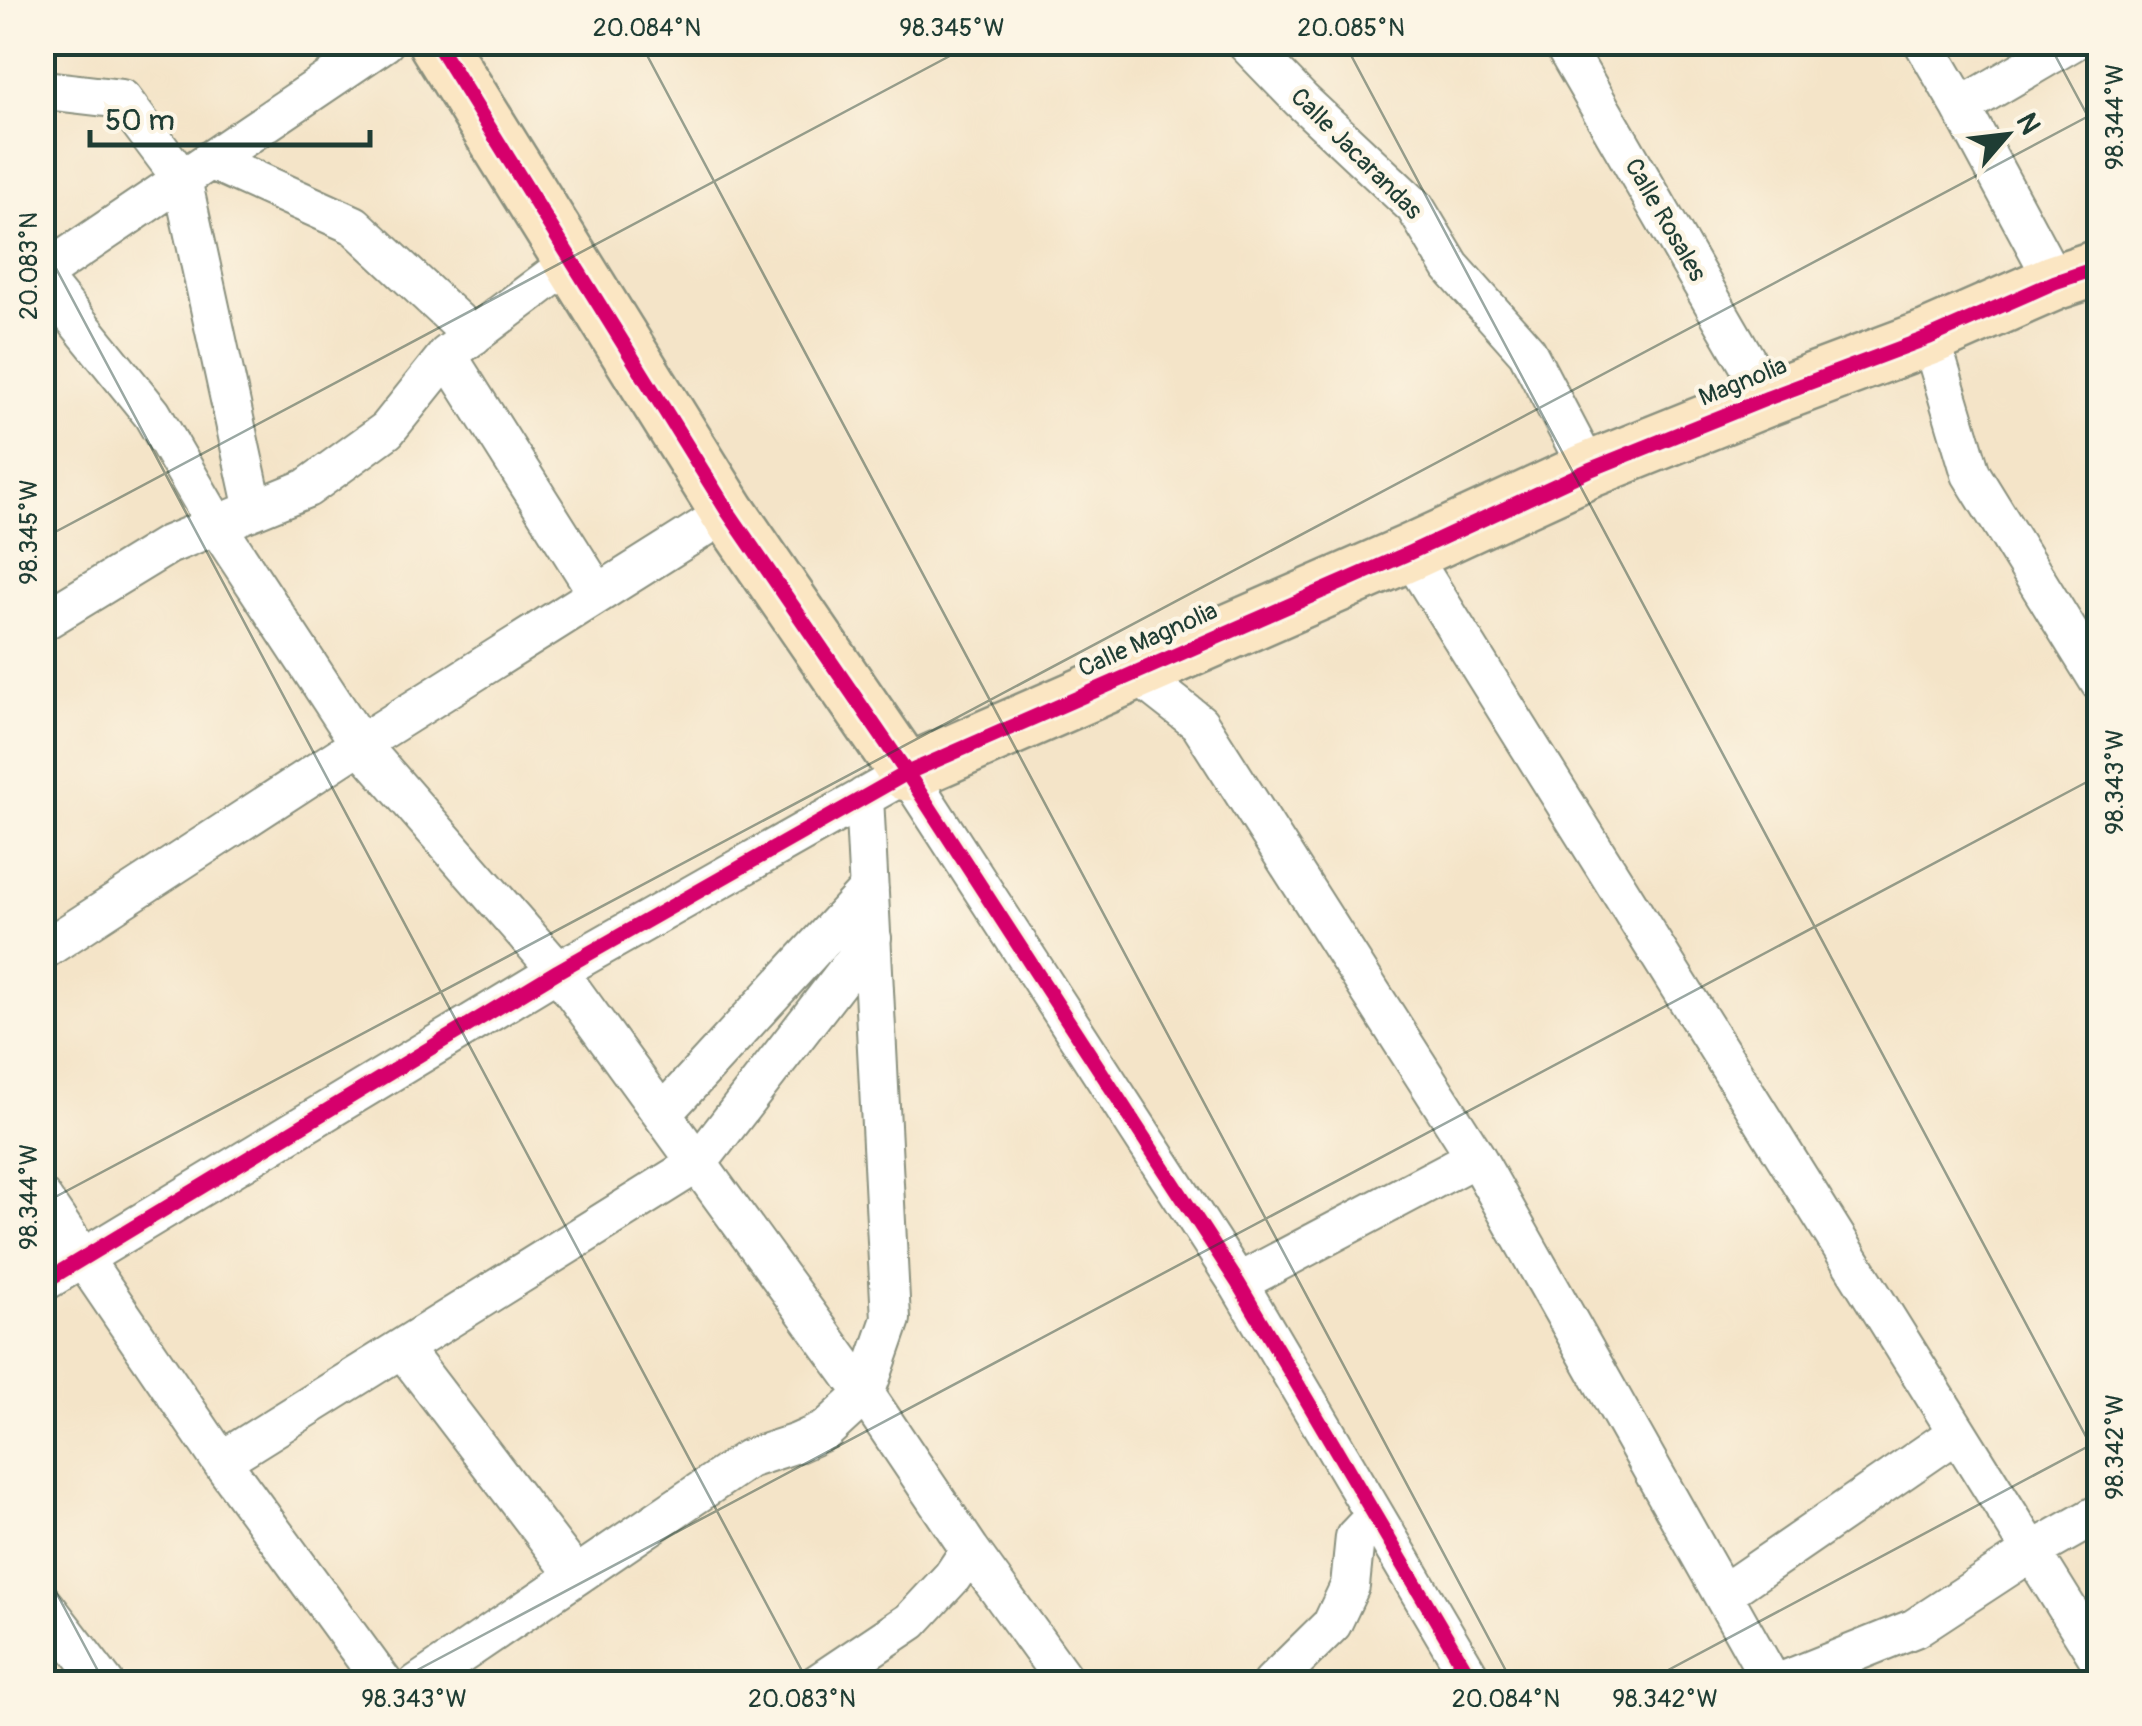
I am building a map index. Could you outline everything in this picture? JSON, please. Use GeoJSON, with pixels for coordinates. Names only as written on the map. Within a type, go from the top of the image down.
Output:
{"type":"FeatureCollection","features":[{"type":"Feature","properties":{"kind":"street"},"geometry":{"type":"LineString","coordinates":[[385,42],[42,276],[152,414],[217,526],[360,744],[558,971],[866,1394],[970,1550],[1067,1684]]}},
{"type":"Feature","properties":{"kind":"street"},"geometry":{"type":"LineString","coordinates":[[436,42],[728,512],[885,785],[1238,1282],[1474,1684]]}},
{"type":"Feature","properties":{"kind":"street","name":"Calle Rosales"},"geometry":{"type":"LineString","coordinates":[[1562,42],[1768,398]]}},
{"type":"Feature","properties":{"kind":"street"},"geometry":{"type":"LineString","coordinates":[[1923,42],[1961,107],[2077,274]]}},
{"type":"Feature","properties":{"kind":"street"},"geometry":{"type":"LineString","coordinates":[[1961,107],[2072,42]]}},
{"type":"Feature","properties":{"kind":"street","name":"Calle Jacarandas"},"geometry":{"type":"LineString","coordinates":[[1261,47],[1301,100],[1415,206],[1451,267],[1527,352],[1589,470]]}},
{"type":"Feature","properties":{"kind":"street"},"geometry":{"type":"LineString","coordinates":[[42,94],[54,91],[122,99],[196,170],[354,225],[460,345],[598,594]]}},
{"type":"Feature","properties":{"kind":"street"},"geometry":{"type":"LineString","coordinates":[[196,170],[254,510]]}},
{"type":"Feature","properties":{"kind":"street"},"geometry":{"type":"LineString","coordinates":[[42,622],[168,545],[307,488],[387,430],[460,345],[572,261]]}},
{"type":"Feature","properties":{"kind":"street","name":"Magnolia"},"geometry":{"type":"LineString","coordinates":[[1409,553],[1589,470],[2077,274]]}},
{"type":"Feature","properties":{"kind":"street"},"geometry":{"type":"LineString","coordinates":[[1930,336],[1971,474],[2100,682]]}},
{"type":"Feature","properties":{"kind":"street"},"geometry":{"type":"LineString","coordinates":[[42,951],[728,512]]}},
{"type":"Feature","properties":{"kind":"street"},"geometry":{"type":"LineString","coordinates":[[1409,553],[2100,1662]]}},
{"type":"Feature","properties":{"kind":"street","name":"Calle Magnolia"},"geometry":{"type":"LineString","coordinates":[[885,785],[1409,553]]}},
{"type":"Feature","properties":{"kind":"street"},"geometry":{"type":"LineString","coordinates":[[1135,673],[1199,723],[1476,1157],[1775,1684],[1914,1628],[2100,1513]]}},
{"type":"Feature","properties":{"kind":"street"},"geometry":{"type":"LineString","coordinates":[[417,1684],[748,1458],[826,1430],[866,1394],[890,1320],[868,889],[885,785]]}},
{"type":"Feature","properties":{"kind":"street"},"geometry":{"type":"LineString","coordinates":[[42,1282],[558,971],[885,785]]}},
{"type":"Feature","properties":{"kind":"street"},"geometry":{"type":"LineString","coordinates":[[662,1114],[868,889]]}},
{"type":"Feature","properties":{"kind":"street"},"geometry":{"type":"LineString","coordinates":[[221,1462],[698,1163],[872,938]]}},
{"type":"Feature","properties":{"kind":"street"},"geometry":{"type":"LineString","coordinates":[[1238,1282],[1476,1157]]}},
{"type":"Feature","properties":{"kind":"street"},"geometry":{"type":"LineString","coordinates":[[42,1198],[221,1462],[384,1684]]}},
{"type":"Feature","properties":{"kind":"street"},"geometry":{"type":"LineString","coordinates":[[402,1348],[576,1576]]}},
{"type":"Feature","properties":{"kind":"street"},"geometry":{"type":"LineString","coordinates":[[1723,1594],[1957,1433]]}},
{"type":"Feature","properties":{"kind":"street"},"geometry":{"type":"LineString","coordinates":[[1271,1684],[1332,1624],[1350,1586],[1355,1537],[1376,1516]]}},
{"type":"Feature","properties":{"kind":"street"},"geometry":{"type":"LineString","coordinates":[[817,1684],[912,1621],[952,1577],[970,1550]]}},
{"type":"Feature","properties":{"kind":"street"},"geometry":{"type":"LineString","coordinates":[[42,1602],[105,1684]]}},
{"type":"Feature","properties":{"kind":"cycle path"},"geometry":{"type":"LineString","coordinates":[[436,42],[728,512],[907,773],[1238,1283],[1474,1684]]}},
{"type":"Feature","properties":{"kind":"cycle path"},"geometry":{"type":"LineString","coordinates":[[42,1283],[558,971],[907,773],[1589,470],[2100,267]]}}]}
